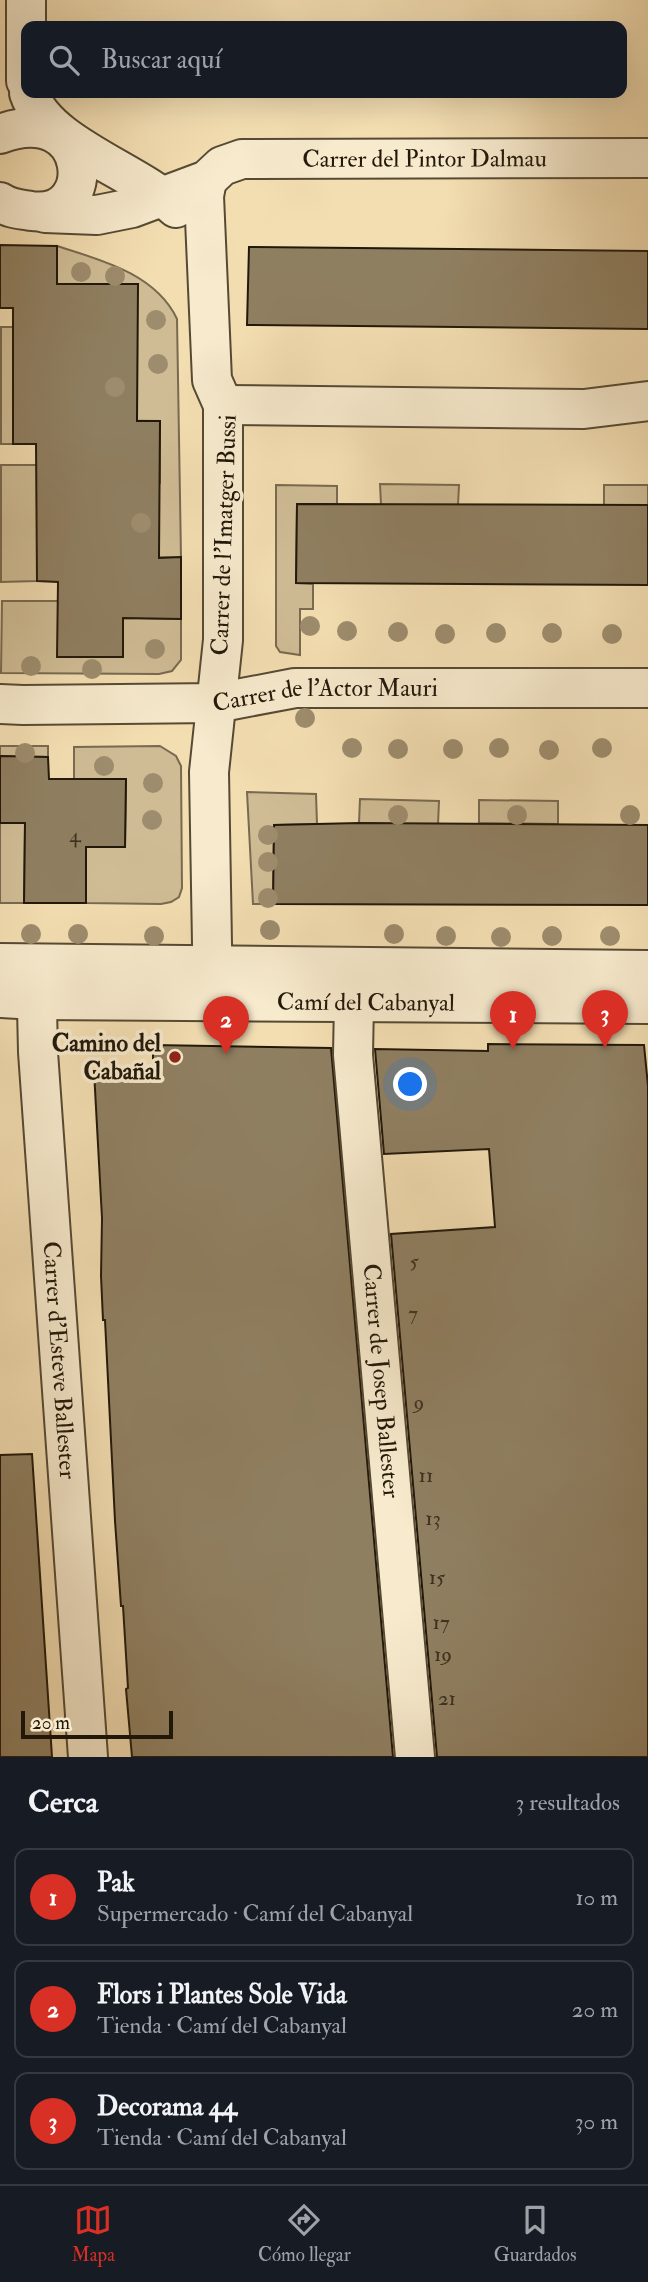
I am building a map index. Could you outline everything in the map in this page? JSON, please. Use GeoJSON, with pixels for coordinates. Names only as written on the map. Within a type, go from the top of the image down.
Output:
{"type":"FeatureCollection","features":[{"type":"Feature","properties":{"kind":"street"},"geometry":{"type":"LineString","coordinates":[[26,0],[26,21]]}},
{"type":"Feature","properties":{"kind":"street"},"geometry":{"type":"LineString","coordinates":[[32,98],[38,111],[65,139],[79,167],[76,183],[69,196],[59,207],[46,213]]}},
{"type":"Feature","properties":{"kind":"street"},"geometry":{"type":"LineString","coordinates":[[0,134],[19,128],[50,132],[97,156],[162,197],[187,218],[200,241],[208,268]]}},
{"type":"Feature","properties":{"kind":"street","name":"Carrer del Pintor Dalmau"},"geometry":{"type":"LineString","coordinates":[[3,205],[46,213],[97,215],[132,208],[207,180],[222,166],[242,159],[648,158]]}},
{"type":"Feature","properties":{"kind":"street"},"geometry":{"type":"LineString","coordinates":[[207,180],[204,196],[212,380],[223,405]]}},
{"type":"Feature","properties":{"kind":"street","name":"Carrer de l'Imatger Bussi"},"geometry":{"type":"LineString","coordinates":[[213,984],[209,772],[223,640],[223,405],[584,409],[648,401]]}},
{"type":"Feature","properties":{"kind":"street","name":"Carrer de l'Actor Mauri"},"geometry":{"type":"LineString","coordinates":[[0,704],[216,703],[295,688],[648,688]]}},
{"type":"Feature","properties":{"kind":"street","name":"Camí del Cabanyal"},"geometry":{"type":"LineString","coordinates":[[0,998],[24,976],[213,984],[648,970]]}},
{"type":"Feature","properties":{"kind":"street","name":"Carrer d'Esteve Ballester"},"geometry":{"type":"LineString","coordinates":[[24,976],[38,1052],[88,1757]]}},
{"type":"Feature","properties":{"kind":"street","name":"Camí del Cabanyal"},"geometry":{"type":"LineString","coordinates":[[213,984],[354,1002],[648,1004]]}},
{"type":"Feature","properties":{"kind":"street","name":"Carrer de Josep Ballester"},"geometry":{"type":"LineString","coordinates":[[354,1002],[353,1055],[415,1757]]}},
{"type":"Feature","properties":{"kind":"shaded area"},"geometry":{"type":"Polygon","coordinates":[[[57,246],[109,263],[141,280],[168,304],[177,319],[181,557],[101,558],[102,483],[160,483],[160,421],[80,420],[138,284],[57,284],[57,246]]]}},
{"type":"Feature","properties":{"kind":"shaded area"},"geometry":{"type":"Polygon","coordinates":[[[1,327],[13,327],[13,444],[1,444],[1,327]]]}},
{"type":"Feature","properties":{"kind":"shaded area"},"geometry":{"type":"Polygon","coordinates":[[[1,465],[37,465],[37,581],[1,582],[1,465]]]}},
{"type":"Feature","properties":{"kind":"shaded area"},"geometry":{"type":"Polygon","coordinates":[[[380,484],[459,485],[458,505],[381,505],[380,484]]]}},
{"type":"Feature","properties":{"kind":"shaded area"},"geometry":{"type":"Polygon","coordinates":[[[276,485],[337,486],[337,504],[297,504],[296,583],[313,584],[313,609],[300,609],[300,655],[280,652],[276,646],[276,485]]]}},
{"type":"Feature","properties":{"kind":"shaded area"},"geometry":{"type":"Polygon","coordinates":[[[604,485],[648,485],[648,505],[604,505],[604,485]]]}},
{"type":"Feature","properties":{"kind":"shaded area"},"geometry":{"type":"Polygon","coordinates":[[[2,601],[58,601],[58,657],[123,657],[123,618],[181,619],[181,660],[172,671],[159,674],[1,673],[2,601]]]}},
{"type":"Feature","properties":{"kind":"shaded area"},"geometry":{"type":"Polygon","coordinates":[[[0,746],[48,746],[48,757],[0,756],[0,746]]]}},
{"type":"Feature","properties":{"kind":"shaded area"},"geometry":{"type":"Polygon","coordinates":[[[160,746],[176,756],[181,766],[182,888],[179,897],[161,904],[86,903],[86,847],[125,847],[126,780],[74,779],[74,747],[160,746]]]}},
{"type":"Feature","properties":{"kind":"shaded area"},"geometry":{"type":"Polygon","coordinates":[[[247,792],[316,794],[317,824],[274,825],[273,904],[253,904],[247,792]]]}},
{"type":"Feature","properties":{"kind":"shaded area"},"geometry":{"type":"Polygon","coordinates":[[[360,799],[439,801],[438,825],[359,823],[360,799]]]}},
{"type":"Feature","properties":{"kind":"shaded area"},"geometry":{"type":"Polygon","coordinates":[[[479,800],[558,801],[558,824],[479,823],[479,800]]]}},
{"type":"Feature","properties":{"kind":"shaded area"},"geometry":{"type":"Polygon","coordinates":[[[0,823],[25,823],[24,903],[0,903],[0,823]]]}},
{"type":"Feature","properties":{"kind":"building"},"geometry":{"type":"Polygon","coordinates":[[[0,245],[57,246],[57,284],[138,284],[137,421],[160,421],[159,558],[181,557],[181,619],[123,618],[123,657],[57,657],[58,582],[37,581],[36,444],[13,444],[13,308],[0,308],[0,245]]]}},
{"type":"Feature","properties":{"kind":"building"},"geometry":{"type":"Polygon","coordinates":[[[249,247],[648,251],[648,329],[247,325],[249,247]]]}},
{"type":"Feature","properties":{"kind":"building"},"geometry":{"type":"Polygon","coordinates":[[[297,504],[648,505],[648,585],[296,583],[297,504]]]}},
{"type":"Feature","properties":{"kind":"building"},"geometry":{"type":"Polygon","coordinates":[[[0,756],[48,757],[49,779],[126,779],[125,847],[86,847],[86,903],[24,903],[25,823],[0,823],[0,756]]]}},
{"type":"Feature","properties":{"kind":"building"},"geometry":{"type":"Polygon","coordinates":[[[274,825],[648,825],[648,905],[273,904],[274,825]]]}},
{"type":"Feature","properties":{"kind":"building"},"geometry":{"type":"Polygon","coordinates":[[[488,1044],[644,1045],[648,1086],[648,1757],[437,1757],[391,1234],[495,1227],[489,1149],[384,1154],[375,1049],[488,1051],[488,1044]]]}},
{"type":"Feature","properties":{"kind":"building"},"geometry":{"type":"Polygon","coordinates":[[[153,1045],[331,1048],[393,1757],[132,1757],[103,1320],[102,1218],[94,1071],[153,1071],[153,1045]]]}},
{"type":"Feature","properties":{"kind":"building"},"geometry":{"type":"Polygon","coordinates":[[[32,1454],[52,1757],[0,1757],[0,1455],[32,1454]]]}},
{"type":"Feature","properties":{"kind":"place","name":"Decorama 44"},"geometry":{"type":"Point","coordinates":[605,1048]}},
{"type":"Feature","properties":{"kind":"place","name":"Pak"},"geometry":{"type":"Point","coordinates":[513,1049]}},
{"type":"Feature","properties":{"kind":"place","name":"Flors i Plantes Sole Vida"},"geometry":{"type":"Point","coordinates":[226,1054]}},
{"type":"Feature","properties":{"kind":"place","name":"Camino del Cabañal"},"geometry":{"type":"Point","coordinates":[175,1057]}}]}
